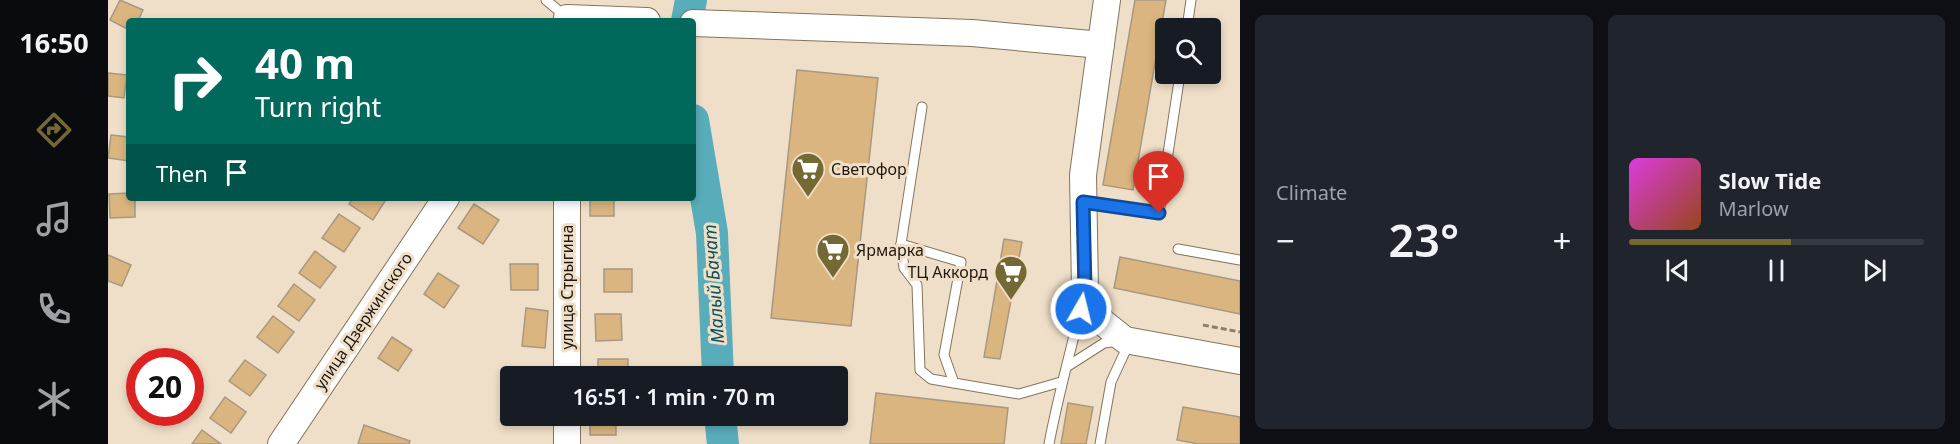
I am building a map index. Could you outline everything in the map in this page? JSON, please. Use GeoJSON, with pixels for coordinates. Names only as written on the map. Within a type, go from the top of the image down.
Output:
{"type":"FeatureCollection","features":[{"type":"Feature","properties":{"kind":"street"},"geometry":{"type":"LineString","coordinates":[[1107,0],[1083,175],[1085,290],[1101,321],[1127,340],[1240,361]]}},
{"type":"Feature","properties":{"kind":"street"},"geometry":{"type":"LineString","coordinates":[[568,15],[608,18]]}},
{"type":"Feature","properties":{"kind":"street"},"geometry":{"type":"LineString","coordinates":[[696,22],[972,33],[1101,45]]}},
{"type":"Feature","properties":{"kind":"street","name":"улица Дзержинского"},"geometry":{"type":"LineString","coordinates":[[281,444],[444,201]]}},
{"type":"Feature","properties":{"kind":"street","name":"улица Стрыгина"},"geometry":{"type":"LineString","coordinates":[[567,201],[567,366]]}},
{"type":"Feature","properties":{"kind":"street"},"geometry":{"type":"LineString","coordinates":[[567,426],[567,444]]}},
{"type":"Feature","properties":{"kind":"lane"},"geometry":{"type":"LineString","coordinates":[[546,0],[568,15]]}},
{"type":"Feature","properties":{"kind":"lane"},"geometry":{"type":"LineString","coordinates":[[1188,18],[1191,0]]}},
{"type":"Feature","properties":{"kind":"lane"},"geometry":{"type":"LineString","coordinates":[[1083,202],[1159,213],[1178,84]]}},
{"type":"Feature","properties":{"kind":"lane"},"geometry":{"type":"LineString","coordinates":[[922,107],[901,244],[904,268],[917,285],[920,370],[931,379],[1018,394],[1061,382]]}},
{"type":"Feature","properties":{"kind":"lane"},"geometry":{"type":"LineString","coordinates":[[901,244],[961,262],[944,355],[954,383]]}},
{"type":"Feature","properties":{"kind":"lane"},"geometry":{"type":"LineString","coordinates":[[1178,249],[1240,260]]}},
{"type":"Feature","properties":{"kind":"lane"},"geometry":{"type":"LineString","coordinates":[[1048,444],[1061,382],[1068,366],[1085,290]]}},
{"type":"Feature","properties":{"kind":"lane"},"geometry":{"type":"LineString","coordinates":[[1068,366],[1104,343],[1127,340],[1111,382],[1100,444]]}},
{"type":"Feature","properties":{"kind":"path"},"geometry":{"type":"LineString","coordinates":[[1203,325],[1240,332]]}},
{"type":"Feature","properties":{"kind":"building"},"geometry":{"type":"Polygon","coordinates":[[[120,0],[143,10],[139,18],[126,18],[126,28],[110,20],[120,0]]]}},
{"type":"Feature","properties":{"kind":"building"},"geometry":{"type":"Polygon","coordinates":[[[1135,0],[1166,0],[1163,18],[1155,18],[1155,63],[1133,190],[1103,185],[1135,0]]]}},
{"type":"Feature","properties":{"kind":"building"},"geometry":{"type":"Polygon","coordinates":[[[797,70],[878,78],[851,326],[771,318],[797,70]]]}},
{"type":"Feature","properties":{"kind":"building"},"geometry":{"type":"Polygon","coordinates":[[[108,73],[126,75],[124,98],[108,96],[108,73]]]}},
{"type":"Feature","properties":{"kind":"building"},"geometry":{"type":"Polygon","coordinates":[[[111,135],[126,137],[126,161],[108,158],[111,135]]]}},
{"type":"Feature","properties":{"kind":"building"},"geometry":{"type":"Polygon","coordinates":[[[126,193],[126,201],[135,201],[135,217],[110,218],[109,194],[126,193]]]}},
{"type":"Feature","properties":{"kind":"building"},"geometry":{"type":"Polygon","coordinates":[[[351,201],[385,201],[373,220],[349,204],[351,201]]]}},
{"type":"Feature","properties":{"kind":"building"},"geometry":{"type":"Polygon","coordinates":[[[590,201],[614,201],[614,216],[590,216],[590,201]]]}},
{"type":"Feature","properties":{"kind":"building"},"geometry":{"type":"Polygon","coordinates":[[[474,204],[499,220],[483,244],[458,228],[474,204]]]}},
{"type":"Feature","properties":{"kind":"building"},"geometry":{"type":"Polygon","coordinates":[[[339,214],[360,228],[344,252],[322,238],[339,214]]]}},
{"type":"Feature","properties":{"kind":"building"},"geometry":{"type":"Polygon","coordinates":[[[1004,239],[1022,242],[1000,359],[984,357],[1004,239]]]}},
{"type":"Feature","properties":{"kind":"building"},"geometry":{"type":"Polygon","coordinates":[[[315,251],[336,267],[320,288],[299,273],[315,251]]]}},
{"type":"Feature","properties":{"kind":"building"},"geometry":{"type":"Polygon","coordinates":[[[108,255],[131,265],[122,286],[108,281],[108,255]]]}},
{"type":"Feature","properties":{"kind":"building"},"geometry":{"type":"Polygon","coordinates":[[[1120,257],[1240,281],[1240,314],[1114,288],[1120,257]]]}},
{"type":"Feature","properties":{"kind":"building"},"geometry":{"type":"Polygon","coordinates":[[[510,264],[538,264],[538,290],[511,290],[510,264]]]}},
{"type":"Feature","properties":{"kind":"building"},"geometry":{"type":"Polygon","coordinates":[[[604,269],[632,269],[632,292],[604,292],[604,269]]]}},
{"type":"Feature","properties":{"kind":"building"},"geometry":{"type":"Polygon","coordinates":[[[438,273],[459,286],[444,308],[424,294],[438,273]]]}},
{"type":"Feature","properties":{"kind":"building"},"geometry":{"type":"Polygon","coordinates":[[[294,284],[315,300],[299,321],[278,306],[294,284]]]}},
{"type":"Feature","properties":{"kind":"building"},"geometry":{"type":"Polygon","coordinates":[[[526,308],[548,311],[545,348],[522,346],[526,308]]]}},
{"type":"Feature","properties":{"kind":"building"},"geometry":{"type":"Polygon","coordinates":[[[595,314],[621,314],[622,340],[596,341],[595,314]]]}},
{"type":"Feature","properties":{"kind":"building"},"geometry":{"type":"Polygon","coordinates":[[[273,316],[294,332],[278,353],[257,337],[273,316]]]}},
{"type":"Feature","properties":{"kind":"building"},"geometry":{"type":"Polygon","coordinates":[[[392,337],[412,350],[398,371],[378,358],[392,337]]]}},
{"type":"Feature","properties":{"kind":"building"},"geometry":{"type":"Polygon","coordinates":[[[598,359],[628,359],[628,366],[598,366],[598,359]]]}},
{"type":"Feature","properties":{"kind":"building"},"geometry":{"type":"Polygon","coordinates":[[[245,360],[266,375],[250,396],[229,381],[245,360]]]}},
{"type":"Feature","properties":{"kind":"building"},"geometry":{"type":"Polygon","coordinates":[[[876,393],[1008,408],[1004,444],[870,444],[876,393]]]}},
{"type":"Feature","properties":{"kind":"building"},"geometry":{"type":"Polygon","coordinates":[[[225,397],[246,412],[231,433],[210,418],[225,397]]]}},
{"type":"Feature","properties":{"kind":"building"},"geometry":{"type":"Polygon","coordinates":[[[1068,403],[1093,407],[1086,444],[1061,444],[1068,403]]]}},
{"type":"Feature","properties":{"kind":"building"},"geometry":{"type":"Polygon","coordinates":[[[1183,407],[1240,417],[1240,444],[1199,444],[1177,440],[1183,407]]]}},
{"type":"Feature","properties":{"kind":"building"},"geometry":{"type":"Polygon","coordinates":[[[364,425],[410,441],[409,444],[358,444],[364,425]]]}},
{"type":"Feature","properties":{"kind":"building"},"geometry":{"type":"Polygon","coordinates":[[[590,426],[616,426],[616,435],[590,435],[590,426]]]}},
{"type":"Feature","properties":{"kind":"building"},"geometry":{"type":"Polygon","coordinates":[[[202,430],[221,444],[192,444],[202,430]]]}},
{"type":"Feature","properties":{"kind":"waterway","name":"Малый Бачат"},"geometry":{"type":"LineString","coordinates":[[688,18],[691,0]]}},
{"type":"Feature","properties":{"kind":"waterway","name":"Малый Бачат"},"geometry":{"type":"LineString","coordinates":[[696,138],[712,233],[718,366]]}},
{"type":"Feature","properties":{"kind":"waterway","name":"Малый Бачат"},"geometry":{"type":"LineString","coordinates":[[721,426],[723,444]]}},
{"type":"Feature","properties":{"kind":"place","name":"Светофор"},"geometry":{"type":"Point","coordinates":[808,198]}},
{"type":"Feature","properties":{"kind":"place","name":"Ярмарка"},"geometry":{"type":"Point","coordinates":[833,279]}},
{"type":"Feature","properties":{"kind":"place","name":"ТЦ Аккорд"},"geometry":{"type":"Point","coordinates":[1011,301]}},
{"type":"Feature","properties":{"kind":"route"},"geometry":{"type":"LineString","coordinates":[[1081,309],[1085,290],[1083,202],[1159,213]]}}]}
